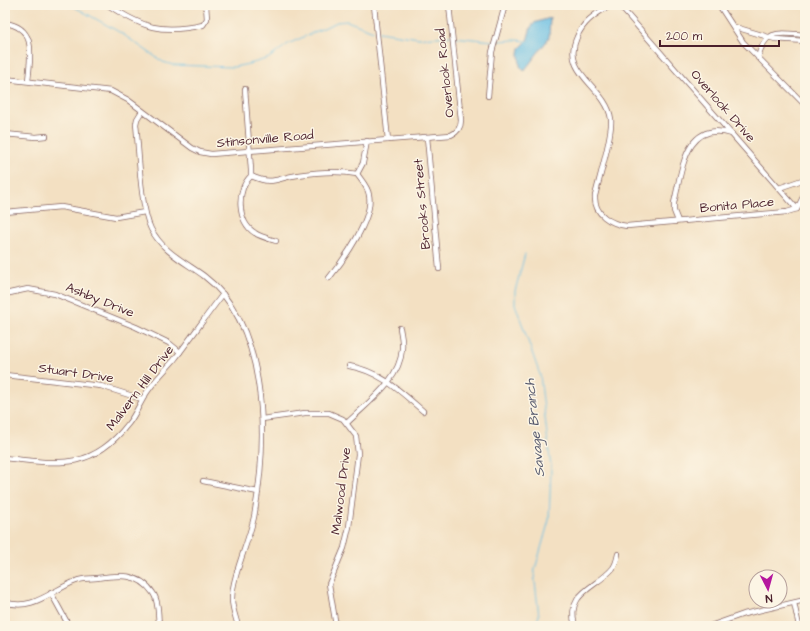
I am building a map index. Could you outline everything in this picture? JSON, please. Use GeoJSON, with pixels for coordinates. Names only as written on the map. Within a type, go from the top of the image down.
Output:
{"type":"FeatureCollection","features":[{"type":"Feature","properties":{"kind":"street"},"geometry":{"type":"LineString","coordinates":[[108,5],[143,25],[162,30],[175,30],[203,25],[207,19],[206,5]]}},
{"type":"Feature","properties":{"kind":"street"},"geometry":{"type":"LineString","coordinates":[[374,5],[388,140]]}},
{"type":"Feature","properties":{"kind":"street","name":"Overlook Road"},"geometry":{"type":"LineString","coordinates":[[427,137],[451,135],[456,133],[461,124],[449,5]]}},
{"type":"Feature","properties":{"kind":"street"},"geometry":{"type":"LineString","coordinates":[[488,96],[492,52],[505,5]]}},
{"type":"Feature","properties":{"kind":"street","name":"Bonita Place"},"geometry":{"type":"LineString","coordinates":[[612,5],[592,16],[584,24],[578,33],[573,46],[576,67],[607,105],[611,118],[611,129],[595,196],[595,203],[603,217],[619,225],[787,212],[797,209]]}},
{"type":"Feature","properties":{"kind":"street","name":"Overlook Drive"},"geometry":{"type":"LineString","coordinates":[[619,5],[797,209]]}},
{"type":"Feature","properties":{"kind":"street"},"geometry":{"type":"LineString","coordinates":[[719,5],[735,27],[743,42],[805,105]]}},
{"type":"Feature","properties":{"kind":"street"},"geometry":{"type":"LineString","coordinates":[[5,23],[22,30],[29,40],[31,49],[28,81]]}},
{"type":"Feature","properties":{"kind":"street"},"geometry":{"type":"LineString","coordinates":[[735,27],[750,33],[769,36],[775,39],[805,41]]}},
{"type":"Feature","properties":{"kind":"street"},"geometry":{"type":"LineString","coordinates":[[758,58],[762,45],[769,36],[777,33],[805,35]]}},
{"type":"Feature","properties":{"kind":"street","name":"Stinsonville Road"},"geometry":{"type":"LineString","coordinates":[[5,79],[111,90],[200,152],[210,154],[427,137]]}},
{"type":"Feature","properties":{"kind":"street"},"geometry":{"type":"LineString","coordinates":[[244,89],[251,176],[248,179],[240,198],[244,219],[255,233],[276,241]]}},
{"type":"Feature","properties":{"kind":"street"},"geometry":{"type":"LineString","coordinates":[[142,111],[136,124],[145,212],[151,230],[162,246],[206,278],[223,294],[237,314],[249,342],[258,382],[262,419],[262,450],[254,518],[232,599],[238,626]]}},
{"type":"Feature","properties":{"kind":"street"},"geometry":{"type":"LineString","coordinates":[[717,131],[720,120]]}},
{"type":"Feature","properties":{"kind":"street"},"geometry":{"type":"LineString","coordinates":[[678,221],[674,212],[674,203],[688,151],[697,138],[708,133],[717,131],[732,134]]}},
{"type":"Feature","properties":{"kind":"street"},"geometry":{"type":"LineString","coordinates":[[5,134],[36,137],[46,136]]}},
{"type":"Feature","properties":{"kind":"street","name":"Brooks Street"},"geometry":{"type":"LineString","coordinates":[[427,137],[439,269]]}},
{"type":"Feature","properties":{"kind":"street"},"geometry":{"type":"LineString","coordinates":[[356,174],[363,163],[367,141]]}},
{"type":"Feature","properties":{"kind":"street"},"geometry":{"type":"LineString","coordinates":[[251,176],[270,182],[297,175],[316,173],[342,171],[356,174],[369,193],[369,208],[357,238],[346,257],[329,278]]}},
{"type":"Feature","properties":{"kind":"street","name":"Bonita Place"},"geometry":{"type":"LineString","coordinates":[[779,188],[805,179]]}},
{"type":"Feature","properties":{"kind":"street"},"geometry":{"type":"LineString","coordinates":[[797,209],[805,193]]}},
{"type":"Feature","properties":{"kind":"street"},"geometry":{"type":"LineString","coordinates":[[5,212],[61,207],[116,217],[145,212]]}},
{"type":"Feature","properties":{"kind":"street","name":"Ashby Drive"},"geometry":{"type":"LineString","coordinates":[[5,294],[28,289],[55,294],[141,329],[168,343],[180,352]]}},
{"type":"Feature","properties":{"kind":"street","name":"Malvern Hill Drive"},"geometry":{"type":"LineString","coordinates":[[5,458],[63,463],[87,458],[117,438],[129,423],[142,399],[180,352],[223,294]]}},
{"type":"Feature","properties":{"kind":"street"},"geometry":{"type":"LineString","coordinates":[[262,419],[305,413],[328,412],[337,415],[347,422],[388,382],[398,364],[402,350],[400,328]]}},
{"type":"Feature","properties":{"kind":"street"},"geometry":{"type":"LineString","coordinates":[[348,366],[367,370],[388,382],[423,411]]}},
{"type":"Feature","properties":{"kind":"street","name":"Stuart Drive"},"geometry":{"type":"LineString","coordinates":[[5,375],[101,386],[142,399]]}},
{"type":"Feature","properties":{"kind":"street","name":"Malwood Drive"},"geometry":{"type":"LineString","coordinates":[[336,626],[330,599],[329,584],[342,553],[349,527],[358,454],[356,436],[347,422]]}},
{"type":"Feature","properties":{"kind":"street"},"geometry":{"type":"LineString","coordinates":[[203,481],[258,492]]}},
{"type":"Feature","properties":{"kind":"street"},"geometry":{"type":"LineString","coordinates":[[575,626],[573,615],[579,598],[586,589],[612,568],[618,554]]}},
{"type":"Feature","properties":{"kind":"street"},"geometry":{"type":"LineString","coordinates":[[5,602],[22,606],[36,602],[78,580],[123,575],[144,584],[154,593],[157,604],[159,626]]}},
{"type":"Feature","properties":{"kind":"street"},"geometry":{"type":"LineString","coordinates":[[51,593],[68,626]]}},
{"type":"Feature","properties":{"kind":"street"},"geometry":{"type":"LineString","coordinates":[[710,626],[744,614],[805,600]]}},
{"type":"Feature","properties":{"kind":"street"},"geometry":{"type":"LineString","coordinates":[[794,603],[799,626]]}},
{"type":"Feature","properties":{"kind":"water"},"geometry":{"type":"Polygon","coordinates":[[[550,18],[549,37],[524,71],[520,66],[520,48],[527,41],[531,27],[534,23],[550,18]]]}},
{"type":"Feature","properties":{"kind":"waterway"},"geometry":{"type":"LineString","coordinates":[[71,5],[121,33],[163,62],[173,65],[234,67],[253,63],[269,58],[288,44],[337,22],[347,21],[376,32]]}},
{"type":"Feature","properties":{"kind":"waterway"},"geometry":{"type":"LineString","coordinates":[[379,32],[419,38],[451,36]]}},
{"type":"Feature","properties":{"kind":"waterway"},"geometry":{"type":"LineString","coordinates":[[454,37],[493,41]]}},
{"type":"Feature","properties":{"kind":"waterway"},"geometry":{"type":"LineString","coordinates":[[498,41],[527,41]]}},
{"type":"Feature","properties":{"kind":"waterway","name":"Savage Branch"},"geometry":{"type":"LineString","coordinates":[[525,254],[515,291],[515,304],[540,375],[551,468],[549,520],[534,573],[539,616],[534,626]]}}]}
